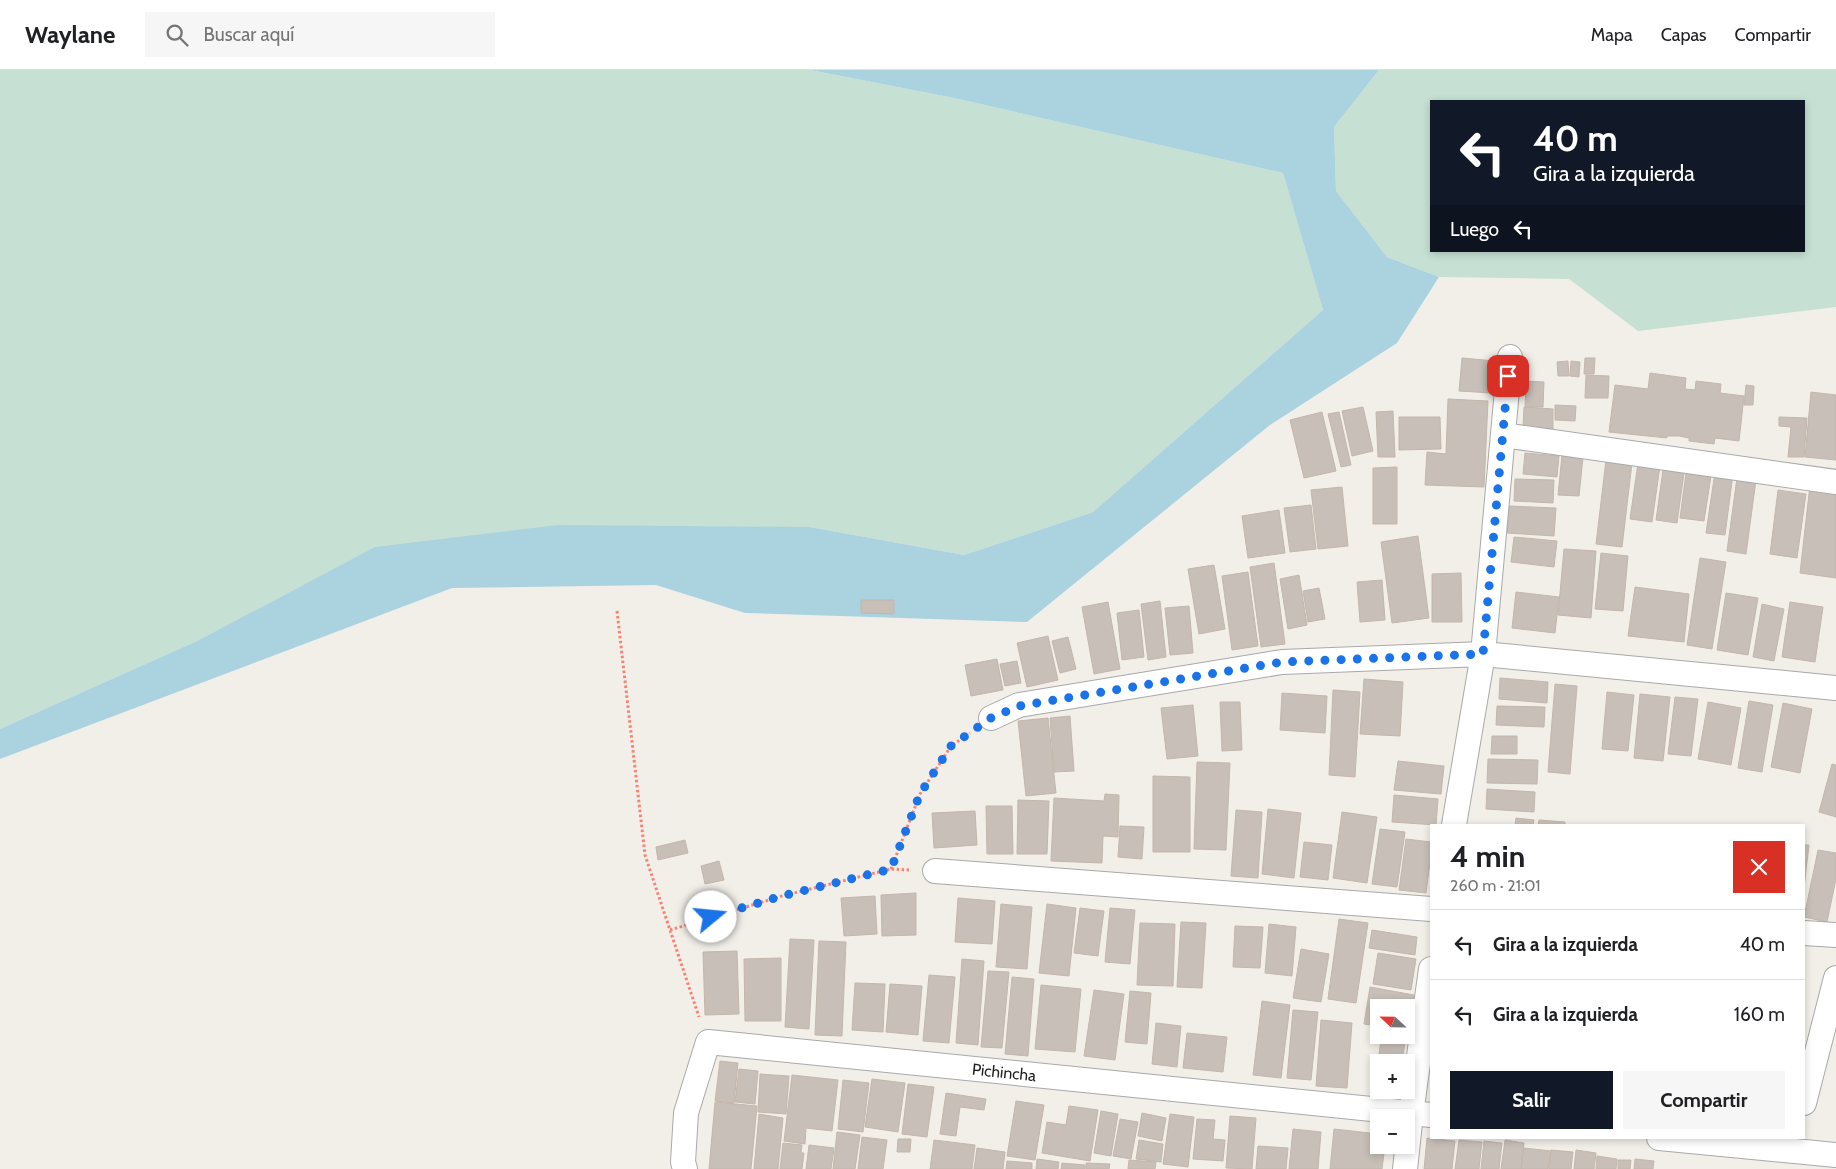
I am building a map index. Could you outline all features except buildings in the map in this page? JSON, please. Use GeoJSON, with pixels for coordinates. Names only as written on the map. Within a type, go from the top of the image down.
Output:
{"type":"FeatureCollection","features":[{"type":"Feature","properties":{"kind":"street"},"geometry":{"type":"LineString","coordinates":[[1454,824],[1483,654],[1510,356]]}},
{"type":"Feature","properties":{"kind":"street"},"geometry":{"type":"LineString","coordinates":[[1503,435],[1836,482]]}},
{"type":"Feature","properties":{"kind":"street"},"geometry":{"type":"LineString","coordinates":[[991,718],[1019,706],[1282,662],[1483,654],[1836,688]]}},
{"type":"Feature","properties":{"kind":"street"},"geometry":{"type":"LineString","coordinates":[[935,871],[1430,910]]}},
{"type":"Feature","properties":{"kind":"street"},"geometry":{"type":"LineString","coordinates":[[1805,933],[1836,935]]}},
{"type":"Feature","properties":{"kind":"street"},"geometry":{"type":"LineString","coordinates":[[1805,1098],[1836,978]]}},
{"type":"Feature","properties":{"kind":"street"},"geometry":{"type":"LineString","coordinates":[[1405,1169],[1421,1114],[1430,984]]}},
{"type":"Feature","properties":{"kind":"street"},"geometry":{"type":"LineString","coordinates":[[685,1169],[683,1162],[686,1113],[708,1042]]}},
{"type":"Feature","properties":{"kind":"street","name":"Pichincha"},"geometry":{"type":"LineString","coordinates":[[708,1042],[1421,1114]]}},
{"type":"Feature","properties":{"kind":"street"},"geometry":{"type":"LineString","coordinates":[[1668,1139],[1836,1155]]}},
{"type":"Feature","properties":{"kind":"path"},"geometry":{"type":"LineString","coordinates":[[617,611],[645,855],[708,1042]]}},
{"type":"Feature","properties":{"kind":"path"},"geometry":{"type":"LineString","coordinates":[[891,869],[920,794],[951,746],[991,718]]}},
{"type":"Feature","properties":{"kind":"path"},"geometry":{"type":"LineString","coordinates":[[670,930],[782,896],[891,869],[935,871]]}},
{"type":"Feature","properties":{"kind":"green space"},"geometry":{"type":"Polygon","coordinates":[[[0,70],[810,70],[954,98],[1283,173],[1323,310],[1093,512],[964,555],[810,527],[376,547],[197,641],[0,729],[0,70]]]}},
{"type":"Feature","properties":{"kind":"green space"},"geometry":{"type":"Polygon","coordinates":[[[1379,70],[1836,70],[1836,307],[1638,331],[1569,279],[1439,277],[1387,257],[1336,191],[1334,127],[1379,70]]]}},
{"type":"Feature","properties":{"kind":"water"},"geometry":{"type":"Polygon","coordinates":[[[810,70],[1379,70],[1334,127],[1336,191],[1387,257],[1439,277],[1397,343],[1270,425],[1027,622],[745,613],[656,585],[452,588],[0,759],[0,729],[197,641],[375,547],[558,525],[810,527],[964,555],[1093,512],[1323,310],[1283,173],[954,98],[810,70]]]}},
{"type":"Feature","properties":{"kind":"route"},"geometry":{"type":"LineString","coordinates":[[711,917],[782,896],[891,869],[920,794],[951,746],[991,718],[1019,706],[1282,662],[1483,654],[1508,376]]}}]}
